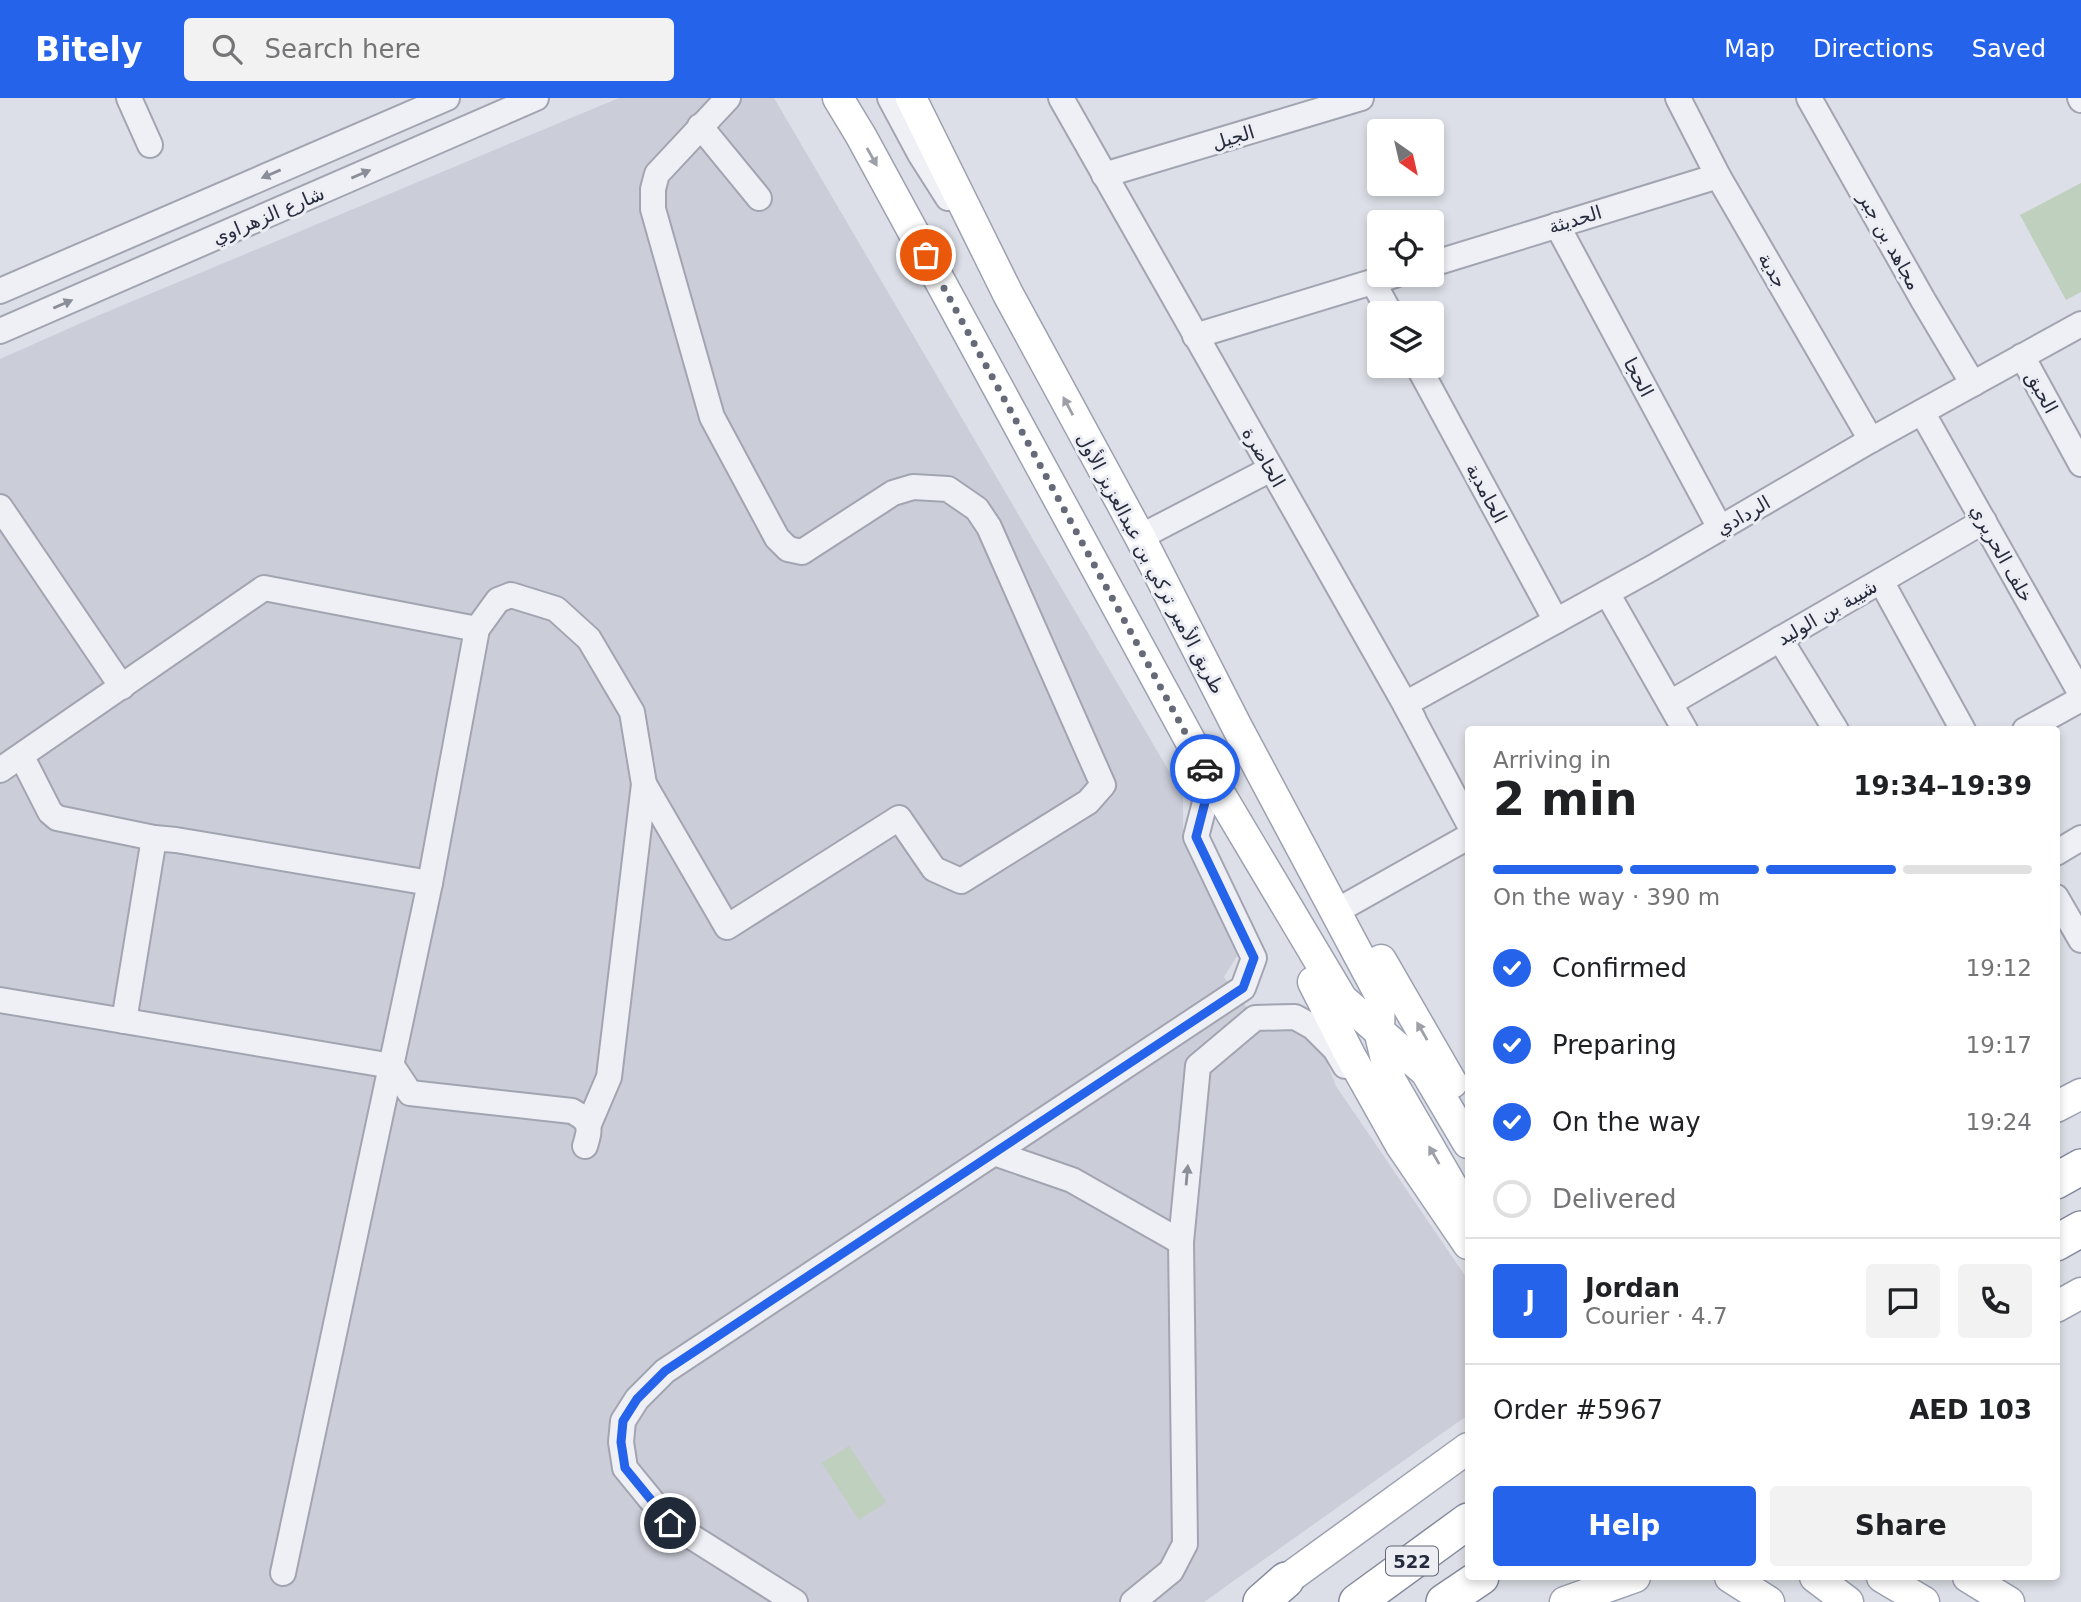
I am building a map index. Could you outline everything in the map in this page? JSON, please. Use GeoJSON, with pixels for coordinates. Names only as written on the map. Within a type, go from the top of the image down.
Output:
{"type":"FeatureCollection","features":[{"type":"Feature","properties":{"kind":"highway"},"geometry":{"type":"LineString","coordinates":[[2060,1179],[2081,1167]]}},
{"type":"Feature","properties":{"kind":"highway"},"geometry":{"type":"LineString","coordinates":[[2060,1241],[2081,1229]]}},
{"type":"Feature","properties":{"kind":"highway","name":"522"},"geometry":{"type":"LineString","coordinates":[[1357,1602],[1465,1523]]}},
{"type":"Feature","properties":{"kind":"highway","name":"522"},"geometry":{"type":"LineString","coordinates":[[1444,1602],[1477,1580]]}},
{"type":"Feature","properties":{"kind":"main road"},"geometry":{"type":"LineString","coordinates":[[838,98],[868,148],[1211,779],[1350,1055],[1400,1144],[1465,1240]]}},
{"type":"Feature","properties":{"kind":"main road","name":"طريق الأمير تركي بن عبدالعزيز الأول"},"geometry":{"type":"LineString","coordinates":[[911,98],[1008,294],[1140,537],[1237,727],[1380,995],[1378,1030],[1391,1082],[1465,1209]]}},
{"type":"Feature","properties":{"kind":"main road"},"geometry":{"type":"LineString","coordinates":[[1237,727],[1297,814],[1465,1106]]}},
{"type":"Feature","properties":{"kind":"main road"},"geometry":{"type":"LineString","coordinates":[[1211,779],[1342,999],[1426,1072],[1465,1138]]}},
{"type":"Feature","properties":{"kind":"main road"},"geometry":{"type":"LineString","coordinates":[[2060,1105],[2081,1094]]}},
{"type":"Feature","properties":{"kind":"main road"},"geometry":{"type":"LineString","coordinates":[[2060,1305],[2081,1293]]}},
{"type":"Feature","properties":{"kind":"main road"},"geometry":{"type":"LineString","coordinates":[[1268,1595],[1465,1435]]}},
{"type":"Feature","properties":{"kind":"main road"},"geometry":{"type":"LineString","coordinates":[[1268,1595],[1465,1450]]}},
{"type":"Feature","properties":{"kind":"main road"},"geometry":{"type":"LineString","coordinates":[[1268,1595],[1465,1465]]}},
{"type":"Feature","properties":{"kind":"main road"},"geometry":{"type":"LineString","coordinates":[[1556,1602],[1582,1580]]}},
{"type":"Feature","properties":{"kind":"main road"},"geometry":{"type":"LineString","coordinates":[[1556,1602],[1598,1580]]}},
{"type":"Feature","properties":{"kind":"main road"},"geometry":{"type":"LineString","coordinates":[[1565,1602],[1626,1580]]}},
{"type":"Feature","properties":{"kind":"main road"},"geometry":{"type":"LineString","coordinates":[[1735,1580],[1769,1602]]}},
{"type":"Feature","properties":{"kind":"main road"},"geometry":{"type":"LineString","coordinates":[[1819,1580],[1848,1602]]}},
{"type":"Feature","properties":{"kind":"main road"},"geometry":{"type":"LineString","coordinates":[[1887,1580],[1924,1602]]}},
{"type":"Feature","properties":{"kind":"main road"},"geometry":{"type":"LineString","coordinates":[[1973,1580],[2009,1602]]}},
{"type":"Feature","properties":{"kind":"street"},"geometry":{"type":"LineString","coordinates":[[129,98],[150,145]]}},
{"type":"Feature","properties":{"kind":"street"},"geometry":{"type":"LineString","coordinates":[[0,291],[447,98]]}},
{"type":"Feature","properties":{"kind":"street","name":"شارع الزهراوي"},"geometry":{"type":"LineString","coordinates":[[0,331],[536,98]]}},
{"type":"Feature","properties":{"kind":"street"},"geometry":{"type":"LineString","coordinates":[[644,784],[727,927],[899,818],[934,869],[961,881],[1088,802],[1103,785],[989,527],[977,509],[948,489],[913,487],[893,493],[802,552],[788,549],[778,538],[712,417],[653,209],[653,189],[657,174],[728,98]]}},
{"type":"Feature","properties":{"kind":"street"},"geometry":{"type":"LineString","coordinates":[[890,98],[920,155],[1008,294]]}},
{"type":"Feature","properties":{"kind":"street","name":"الحاضرة"},"geometry":{"type":"LineString","coordinates":[[1061,98],[1465,811]]}},
{"type":"Feature","properties":{"kind":"street","name":"الجيل"},"geometry":{"type":"LineString","coordinates":[[1104,175],[1361,98]]}},
{"type":"Feature","properties":{"kind":"street","name":"جدية"},"geometry":{"type":"LineString","coordinates":[[1678,98],[1718,176],[1871,440]]}},
{"type":"Feature","properties":{"kind":"street","name":"مجاهد بن جبر"},"geometry":{"type":"LineString","coordinates":[[1809,98],[1973,384]]}},
{"type":"Feature","properties":{"kind":"street"},"geometry":{"type":"LineString","coordinates":[[700,126],[759,198]]}},
{"type":"Feature","properties":{"kind":"street","name":"الحديثة"},"geometry":{"type":"LineString","coordinates":[[1444,260],[1718,176]]}},
{"type":"Feature","properties":{"kind":"street","name":"الحجا"},"geometry":{"type":"LineString","coordinates":[[1558,225],[1720,528]]}},
{"type":"Feature","properties":{"kind":"street"},"geometry":{"type":"LineString","coordinates":[[1195,336],[1367,283]]}},
{"type":"Feature","properties":{"kind":"street","name":"الردادي"},"geometry":{"type":"LineString","coordinates":[[1405,704],[2081,324]]}},
{"type":"Feature","properties":{"kind":"street","name":"الحبق"},"geometry":{"type":"LineString","coordinates":[[2022,356],[2081,464]]}},
{"type":"Feature","properties":{"kind":"street","name":"الحامدية"},"geometry":{"type":"LineString","coordinates":[[1424,378],[1556,621]]}},
{"type":"Feature","properties":{"kind":"street","name":"خلف الحريري"},"geometry":{"type":"LineString","coordinates":[[1922,412],[2081,696]]}},
{"type":"Feature","properties":{"kind":"street"},"geometry":{"type":"LineString","coordinates":[[1140,537],[1271,469]]}},
{"type":"Feature","properties":{"kind":"street"},"geometry":{"type":"LineString","coordinates":[[0,507],[122,687]]}},
{"type":"Feature","properties":{"kind":"street","name":"شيبة بن الوليد"},"geometry":{"type":"LineString","coordinates":[[1670,703],[1984,522]]}},
{"type":"Feature","properties":{"kind":"street"},"geometry":{"type":"LineString","coordinates":[[1881,581],[1960,726]]}},
{"type":"Feature","properties":{"kind":"street"},"geometry":{"type":"LineString","coordinates":[[0,770],[264,588],[477,629]]}},
{"type":"Feature","properties":{"kind":"street"},"geometry":{"type":"LineString","coordinates":[[1606,593],[1683,726]]}},
{"type":"Feature","properties":{"kind":"street"},"geometry":{"type":"LineString","coordinates":[[0,1000],[392,1066],[410,1093],[572,1111],[583,1117],[587,1135],[609,1077],[644,784],[632,712],[589,639],[556,609],[511,595],[498,600],[477,629],[430,883],[392,1066],[283,1573]]}},
{"type":"Feature","properties":{"kind":"street"},"geometry":{"type":"LineString","coordinates":[[1780,639],[1834,726]]}},
{"type":"Feature","properties":{"kind":"street"},"geometry":{"type":"LineString","coordinates":[[2032,726],[2081,696]]}},
{"type":"Feature","properties":{"kind":"street"},"geometry":{"type":"LineString","coordinates":[[1405,704],[1465,816]]}},
{"type":"Feature","properties":{"kind":"street"},"geometry":{"type":"LineString","coordinates":[[22,757],[50,811],[57,818],[154,838],[430,883]]}},
{"type":"Feature","properties":{"kind":"street"},"geometry":{"type":"LineString","coordinates":[[795,1602],[670,1523],[625,1468],[621,1442],[623,1421],[637,1399],[665,1371],[1243,988],[1254,958],[1196,837],[1211,779]]}},
{"type":"Feature","properties":{"kind":"street"},"geometry":{"type":"LineString","coordinates":[[124,1020],[154,838]]}},
{"type":"Feature","properties":{"kind":"street"},"geometry":{"type":"LineString","coordinates":[[2060,851],[2081,838]]}},
{"type":"Feature","properties":{"kind":"street"},"geometry":{"type":"LineString","coordinates":[[1349,904],[1465,839]]}},
{"type":"Feature","properties":{"kind":"street"},"geometry":{"type":"LineString","coordinates":[[2060,904],[2081,940]]}},
{"type":"Feature","properties":{"kind":"street"},"geometry":{"type":"LineString","coordinates":[[1133,1602],[1171,1571],[1185,1544],[1181,1242],[1198,1066],[1255,1018],[1295,1017],[1313,1027],[1335,1049],[1365,1101],[1400,1144]]}},
{"type":"Feature","properties":{"kind":"street"},"geometry":{"type":"LineString","coordinates":[[994,1153],[1072,1180],[1181,1242]]}},
{"type":"Feature","properties":{"kind":"shaded area"},"geometry":{"type":"Polygon","coordinates":[[[619,98],[774,98],[1183,795],[1183,828],[1242,948],[1224,977],[1255,1018],[1275,1030],[1301,1028],[1321,1046],[1336,1086],[1465,1276],[1465,1417],[1204,1602],[0,1602],[0,359],[619,98]]]}},
{"type":"Feature","properties":{"kind":"green space"},"geometry":{"type":"Polygon","coordinates":[[[2081,183],[2081,292],[2066,300],[2020,215],[2081,183]]]}},
{"type":"Feature","properties":{"kind":"green space"},"geometry":{"type":"Polygon","coordinates":[[[849,1446],[886,1502],[859,1520],[822,1463],[849,1446]]]}},
{"type":"Feature","properties":{"kind":"way so far"},"geometry":{"type":"LineString","coordinates":[[926,255],[1205,769]]}},
{"type":"Feature","properties":{"kind":"route"},"geometry":{"type":"LineString","coordinates":[[670,1523],[625,1468],[621,1442],[623,1421],[637,1399],[665,1371],[1243,988],[1254,958],[1196,837],[1211,779],[1205,769]]}}]}
